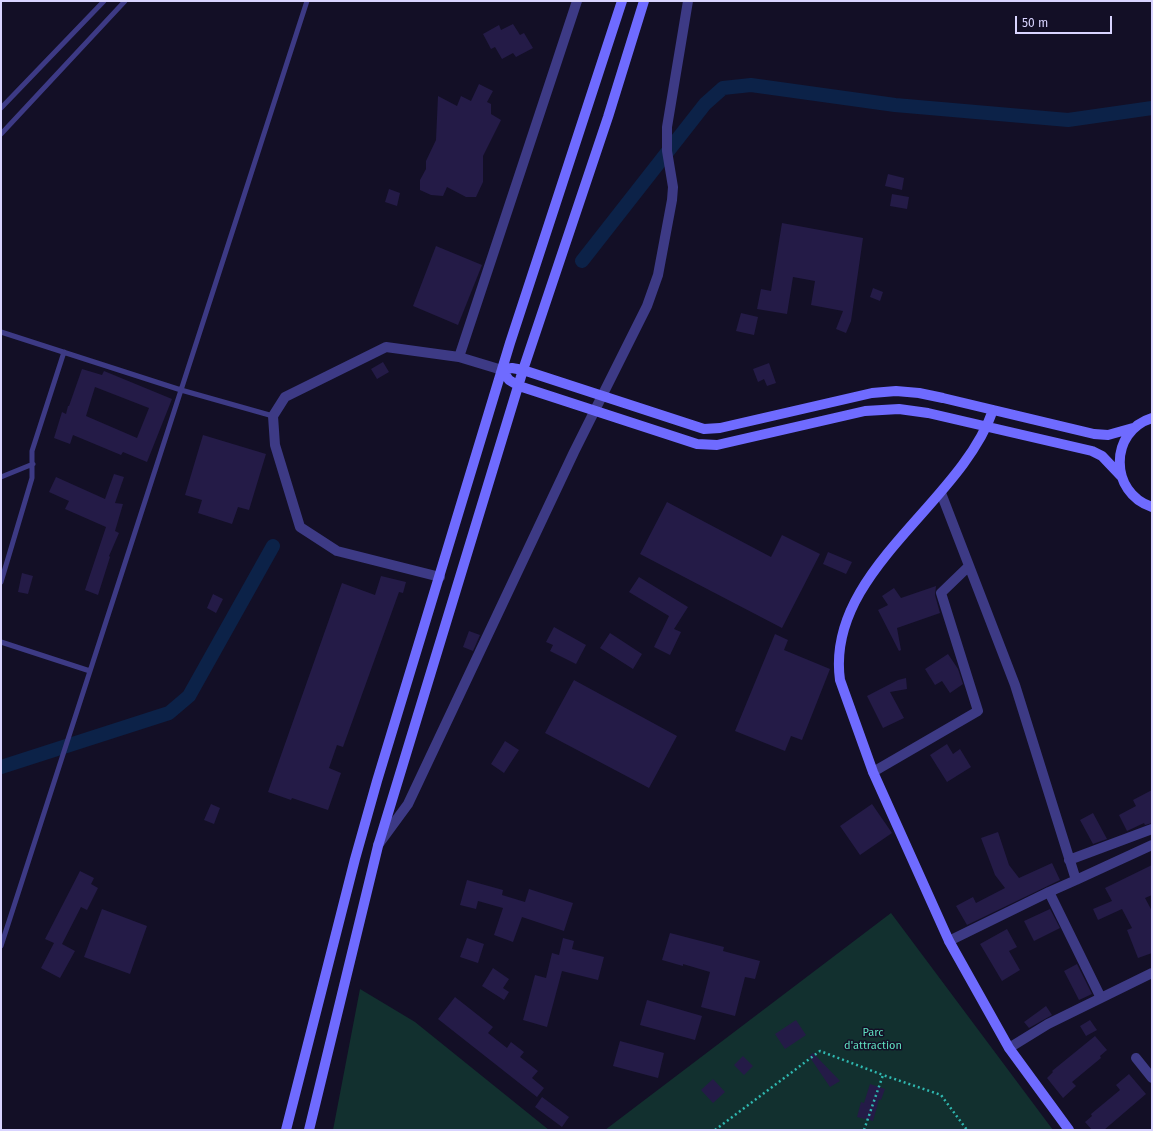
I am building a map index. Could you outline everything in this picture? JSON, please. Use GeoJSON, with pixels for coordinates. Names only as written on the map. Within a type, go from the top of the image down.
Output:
{"type":"FeatureCollection","features":[{"type":"Feature","properties":{"kind":"main road"},"geometry":{"type":"LineString","coordinates":[[286,1130],[366,820],[502,370],[622,1]]}},
{"type":"Feature","properties":{"kind":"main road"},"geometry":{"type":"LineString","coordinates":[[309,1130],[378,846],[523,370],[608,117],[644,1]]}},
{"type":"Feature","properties":{"kind":"main road"},"geometry":{"type":"LineString","coordinates":[[502,370],[512,368],[523,370],[696,427],[712,430],[872,393],[896,391],[920,393],[1099,434],[1112,434],[1133,428]]}},
{"type":"Feature","properties":{"kind":"main road"},"geometry":{"type":"LineString","coordinates":[[502,370],[509,380],[519,386],[692,443],[707,446],[726,444],[849,414],[882,409],[914,410],[1092,451],[1107,460],[1121,476]]}},
{"type":"Feature","properties":{"kind":"main road"},"geometry":{"type":"LineString","coordinates":[[993,410],[988,427],[978,444],[941,493],[871,574],[852,608],[842,638],[838,658],[840,680],[873,772],[950,941],[1009,1048],[1069,1130]]}},
{"type":"Feature","properties":{"kind":"main road"},"geometry":{"type":"LineString","coordinates":[[1152,418],[1144,420],[1133,428],[1123,442],[1119,459],[1121,476],[1126,488],[1134,498],[1152,507]]}},
{"type":"Feature","properties":{"kind":"street"},"geometry":{"type":"LineString","coordinates":[[459,357],[577,1]]}},
{"type":"Feature","properties":{"kind":"street"},"geometry":{"type":"LineString","coordinates":[[378,846],[394,826],[408,804],[594,411],[641,320],[653,290],[670,213],[673,187],[667,152],[667,127],[688,1]]}},
{"type":"Feature","properties":{"kind":"street"},"geometry":{"type":"LineString","coordinates":[[440,577],[337,551],[300,527],[275,445],[273,416],[285,397],[386,346],[459,357],[502,370]]}},
{"type":"Feature","properties":{"kind":"street"},"geometry":{"type":"LineString","coordinates":[[941,493],[1015,685],[1076,880]]}},
{"type":"Feature","properties":{"kind":"street"},"geometry":{"type":"LineString","coordinates":[[873,772],[978,711],[942,593],[969,566]]}},
{"type":"Feature","properties":{"kind":"street"},"geometry":{"type":"LineString","coordinates":[[1069,860],[1152,829]]}},
{"type":"Feature","properties":{"kind":"street"},"geometry":{"type":"LineString","coordinates":[[950,941],[1049,892],[1152,845]]}},
{"type":"Feature","properties":{"kind":"street"},"geometry":{"type":"LineString","coordinates":[[1049,892],[1101,998]]}},
{"type":"Feature","properties":{"kind":"street"},"geometry":{"type":"LineString","coordinates":[[1009,1048],[1048,1024],[1152,973]]}},
{"type":"Feature","properties":{"kind":"street"},"geometry":{"type":"LineString","coordinates":[[1136,1058],[1152,1078]]}},
{"type":"Feature","properties":{"kind":"lane"},"geometry":{"type":"LineString","coordinates":[[1,108],[104,1]]}},
{"type":"Feature","properties":{"kind":"lane"},"geometry":{"type":"LineString","coordinates":[[1,134],[125,1]]}},
{"type":"Feature","properties":{"kind":"lane"},"geometry":{"type":"LineString","coordinates":[[1,946],[307,1]]}},
{"type":"Feature","properties":{"kind":"lane"},"geometry":{"type":"LineString","coordinates":[[1,332],[181,390],[273,416]]}},
{"type":"Feature","properties":{"kind":"lane"},"geometry":{"type":"LineString","coordinates":[[1,582],[32,478],[32,451],[64,352]]}},
{"type":"Feature","properties":{"kind":"lane"},"geometry":{"type":"LineString","coordinates":[[1,477],[33,464]]}},
{"type":"Feature","properties":{"kind":"lane"},"geometry":{"type":"LineString","coordinates":[[1,642],[90,671]]}},
{"type":"Feature","properties":{"kind":"path"},"geometry":{"type":"LineString","coordinates":[[715,1130],[820,1051],[882,1075],[941,1095],[967,1130]]}},
{"type":"Feature","properties":{"kind":"path"},"geometry":{"type":"LineString","coordinates":[[864,1130],[882,1075]]}},
{"type":"Feature","properties":{"kind":"green space","name":"Parc d'attraction"},"geometry":{"type":"Polygon","coordinates":[[[891,913],[1053,1130],[605,1130],[891,913]]]}},
{"type":"Feature","properties":{"kind":"green space"},"geometry":{"type":"Polygon","coordinates":[[[360,989],[415,1022],[549,1130],[333,1130],[360,989]]]}},
{"type":"Feature","properties":{"kind":"building"},"geometry":{"type":"Polygon","coordinates":[[[513,24],[520,35],[524,33],[533,48],[516,57],[513,53],[502,59],[495,47],[491,49],[483,34],[499,25],[501,30],[513,24]]]}},
{"type":"Feature","properties":{"kind":"building"},"geometry":{"type":"Polygon","coordinates":[[[479,84],[493,91],[487,102],[491,104],[491,114],[501,120],[483,156],[483,182],[476,197],[466,197],[447,187],[443,196],[431,195],[420,190],[420,180],[426,169],[426,161],[436,140],[438,96],[457,106],[461,96],[471,101],[479,84]]]}},
{"type":"Feature","properties":{"kind":"building"},"geometry":{"type":"Polygon","coordinates":[[[888,174],[904,178],[902,190],[885,186],[888,174]]]}},
{"type":"Feature","properties":{"kind":"building"},"geometry":{"type":"Polygon","coordinates":[[[389,189],[400,193],[397,206],[385,202],[389,189]]]}},
{"type":"Feature","properties":{"kind":"building"},"geometry":{"type":"Polygon","coordinates":[[[892,194],[909,197],[907,209],[890,206],[892,194]]]}},
{"type":"Feature","properties":{"kind":"building"},"geometry":{"type":"Polygon","coordinates":[[[782,223],[863,238],[851,321],[846,333],[836,329],[843,311],[811,305],[815,281],[793,277],[787,314],[757,309],[761,289],[771,291],[782,223]]]}},
{"type":"Feature","properties":{"kind":"building"},"geometry":{"type":"Polygon","coordinates":[[[436,246],[482,265],[458,325],[413,306],[436,246]]]}},
{"type":"Feature","properties":{"kind":"building"},"geometry":{"type":"Polygon","coordinates":[[[873,288],[883,292],[880,301],[870,297],[873,288]]]}},
{"type":"Feature","properties":{"kind":"building"},"geometry":{"type":"Polygon","coordinates":[[[741,313],[758,317],[754,335],[736,331],[741,313]]]}},
{"type":"Feature","properties":{"kind":"building"},"geometry":{"type":"Polygon","coordinates":[[[383,362],[389,372],[377,379],[371,369],[383,362]]]}},
{"type":"Feature","properties":{"kind":"building"},"geometry":{"type":"Polygon","coordinates":[[[769,363],[776,383],[767,386],[764,379],[758,382],[753,369],[769,363]]]}},
{"type":"Feature","properties":{"kind":"building"},"geometry":{"type":"Polygon","coordinates":[[[82,369],[102,375],[104,371],[172,399],[147,462],[123,452],[121,455],[73,435],[70,444],[54,438],[62,412],[66,414],[82,369]],[[95,387],[86,416],[137,438],[149,408],[95,387]]]}},
{"type":"Feature","properties":{"kind":"building"},"geometry":{"type":"Polygon","coordinates":[[[203,435],[266,454],[249,510],[238,507],[232,524],[198,513],[202,500],[185,495],[203,435]]]}},
{"type":"Feature","properties":{"kind":"building"},"geometry":{"type":"Polygon","coordinates":[[[114,474],[124,477],[115,503],[123,504],[115,531],[119,533],[109,556],[110,557],[98,595],[85,590],[106,527],[65,509],[69,501],[49,492],[56,477],[105,499],[114,474]]]}},
{"type":"Feature","properties":{"kind":"building"},"geometry":{"type":"Polygon","coordinates":[[[667,502],[771,557],[782,535],[820,554],[782,628],[640,554],[667,502]]]}},
{"type":"Feature","properties":{"kind":"building"},"geometry":{"type":"Polygon","coordinates":[[[828,552],[852,562],[846,574],[823,564],[828,552]]]}},
{"type":"Feature","properties":{"kind":"building"},"geometry":{"type":"Polygon","coordinates":[[[22,573],[33,576],[28,594],[18,592],[22,573]]]}},
{"type":"Feature","properties":{"kind":"building"},"geometry":{"type":"Polygon","coordinates":[[[381,576],[406,582],[403,593],[399,592],[343,747],[337,745],[329,768],[341,773],[328,810],[268,792],[342,583],[375,595],[381,576]]]}},
{"type":"Feature","properties":{"kind":"building"},"geometry":{"type":"Polygon","coordinates":[[[639,577],[688,607],[674,629],[681,632],[670,655],[654,647],[669,616],[629,592],[639,577]]]}},
{"type":"Feature","properties":{"kind":"building"},"geometry":{"type":"Polygon","coordinates":[[[936,586],[935,595],[940,613],[897,628],[901,650],[899,651],[878,610],[888,605],[882,596],[894,588],[901,598],[936,586]]]}},
{"type":"Feature","properties":{"kind":"building"},"geometry":{"type":"Polygon","coordinates":[[[213,594],[223,599],[216,613],[207,608],[213,594]]]}},
{"type":"Feature","properties":{"kind":"building"},"geometry":{"type":"Polygon","coordinates":[[[554,627],[586,645],[576,664],[550,651],[553,645],[546,642],[554,627]]]}},
{"type":"Feature","properties":{"kind":"building"},"geometry":{"type":"Polygon","coordinates":[[[469,631],[480,635],[473,651],[463,647],[469,631]]]}},
{"type":"Feature","properties":{"kind":"building"},"geometry":{"type":"Polygon","coordinates":[[[610,633],[642,654],[633,669],[600,648],[610,633]]]}},
{"type":"Feature","properties":{"kind":"building"},"geometry":{"type":"Polygon","coordinates":[[[775,634],[788,640],[784,650],[830,669],[802,740],[791,736],[785,751],[735,731],[775,634]]]}},
{"type":"Feature","properties":{"kind":"building"},"geometry":{"type":"Polygon","coordinates":[[[948,654],[958,669],[963,684],[950,693],[942,681],[935,685],[925,669],[948,654]]]}},
{"type":"Feature","properties":{"kind":"building"},"geometry":{"type":"Polygon","coordinates":[[[906,678],[907,689],[890,692],[904,718],[883,728],[867,696],[898,680],[906,678]]]}},
{"type":"Feature","properties":{"kind":"building"},"geometry":{"type":"Polygon","coordinates":[[[574,680],[677,736],[649,788],[545,733],[574,680]]]}},
{"type":"Feature","properties":{"kind":"building"},"geometry":{"type":"Polygon","coordinates":[[[505,741],[519,750],[504,773],[491,764],[505,741]]]}},
{"type":"Feature","properties":{"kind":"building"},"geometry":{"type":"Polygon","coordinates":[[[947,744],[953,754],[960,749],[971,767],[947,782],[930,755],[947,744]]]}},
{"type":"Feature","properties":{"kind":"building"},"geometry":{"type":"Polygon","coordinates":[[[1152,790],[1152,823],[1145,825],[1144,823],[1127,831],[1119,815],[1136,806],[1133,800],[1152,790]]]}},
{"type":"Feature","properties":{"kind":"building"},"geometry":{"type":"Polygon","coordinates":[[[211,804],[220,808],[214,824],[204,820],[211,804]]]}},
{"type":"Feature","properties":{"kind":"building"},"geometry":{"type":"Polygon","coordinates":[[[872,804],[892,833],[860,855],[840,826],[872,804]]]}},
{"type":"Feature","properties":{"kind":"building"},"geometry":{"type":"Polygon","coordinates":[[[1093,813],[1107,839],[1093,844],[1080,820],[1093,813]]]}},
{"type":"Feature","properties":{"kind":"building"},"geometry":{"type":"Polygon","coordinates":[[[998,832],[1009,865],[1019,878],[1052,863],[1060,880],[967,925],[956,906],[973,897],[976,903],[1005,888],[995,875],[981,838],[998,832]]]}},
{"type":"Feature","properties":{"kind":"building"},"geometry":{"type":"Polygon","coordinates":[[[1152,865],[1152,895],[1145,898],[1152,911],[1152,953],[1138,958],[1127,930],[1132,928],[1122,909],[1098,920],[1093,909],[1112,901],[1105,888],[1152,865]]]}},
{"type":"Feature","properties":{"kind":"building"},"geometry":{"type":"Polygon","coordinates":[[[80,871],[94,878],[91,884],[98,888],[87,910],[81,907],[62,944],[75,951],[60,978],[41,968],[54,943],[45,939],[80,871]]]}},
{"type":"Feature","properties":{"kind":"building"},"geometry":{"type":"Polygon","coordinates":[[[467,880],[503,890],[502,895],[525,902],[529,889],[573,903],[564,931],[522,917],[513,942],[494,935],[503,908],[478,901],[476,909],[460,905],[467,880]]]}},
{"type":"Feature","properties":{"kind":"building"},"geometry":{"type":"Polygon","coordinates":[[[102,909],[147,926],[130,974],[84,957],[102,909]]]}},
{"type":"Feature","properties":{"kind":"building"},"geometry":{"type":"Polygon","coordinates":[[[1050,909],[1060,928],[1034,941],[1024,921],[1050,909]]]}},
{"type":"Feature","properties":{"kind":"building"},"geometry":{"type":"Polygon","coordinates":[[[1007,929],[1017,947],[1009,951],[1020,970],[1002,981],[980,944],[1007,929]]]}},
{"type":"Feature","properties":{"kind":"building"},"geometry":{"type":"Polygon","coordinates":[[[670,933],[724,947],[723,951],[760,961],[755,979],[745,977],[735,1016],[701,1007],[710,972],[683,964],[683,966],[662,960],[670,933]]]}},
{"type":"Feature","properties":{"kind":"building"},"geometry":{"type":"Polygon","coordinates":[[[467,938],[484,944],[478,963],[460,957],[467,938]]]}},
{"type":"Feature","properties":{"kind":"building"},"geometry":{"type":"Polygon","coordinates":[[[563,938],[574,941],[572,949],[604,957],[598,980],[562,971],[547,1027],[523,1020],[535,975],[546,978],[552,953],[559,955],[563,938]]]}},
{"type":"Feature","properties":{"kind":"building"},"geometry":{"type":"Polygon","coordinates":[[[1077,964],[1092,994],[1079,1000],[1064,971],[1077,964]]]}},
{"type":"Feature","properties":{"kind":"building"},"geometry":{"type":"Polygon","coordinates":[[[493,968],[509,979],[503,988],[509,992],[504,1000],[482,986],[493,968]]]}},
{"type":"Feature","properties":{"kind":"building"},"geometry":{"type":"Polygon","coordinates":[[[455,997],[493,1027],[488,1033],[507,1048],[511,1042],[524,1052],[520,1057],[538,1071],[532,1078],[544,1088],[537,1097],[438,1019],[455,997]]]}},
{"type":"Feature","properties":{"kind":"building"},"geometry":{"type":"Polygon","coordinates":[[[647,1000],[702,1016],[695,1040],[640,1025],[647,1000]]]}},
{"type":"Feature","properties":{"kind":"building"},"geometry":{"type":"Polygon","coordinates":[[[1046,1006],[1052,1015],[1029,1028],[1024,1022],[1046,1006]]]}},
{"type":"Feature","properties":{"kind":"building"},"geometry":{"type":"Polygon","coordinates":[[[796,1020],[806,1035],[785,1049],[775,1034],[796,1020]]]}},
{"type":"Feature","properties":{"kind":"building"},"geometry":{"type":"Polygon","coordinates":[[[1090,1020],[1097,1030],[1086,1036],[1080,1026],[1090,1020]]]}},
{"type":"Feature","properties":{"kind":"building"},"geometry":{"type":"Polygon","coordinates":[[[1095,1036],[1107,1050],[1100,1056],[1101,1058],[1072,1082],[1076,1086],[1063,1098],[1047,1078],[1053,1072],[1052,1071],[1095,1036]]]}},
{"type":"Feature","properties":{"kind":"building"},"geometry":{"type":"Polygon","coordinates":[[[620,1041],[664,1053],[658,1078],[613,1066],[620,1041]]]}},
{"type":"Feature","properties":{"kind":"building"},"geometry":{"type":"Polygon","coordinates":[[[813,1053],[840,1081],[830,1087],[809,1056],[813,1053]]]}},
{"type":"Feature","properties":{"kind":"building"},"geometry":{"type":"Polygon","coordinates":[[[743,1056],[753,1066],[744,1075],[734,1065],[743,1056]]]}},
{"type":"Feature","properties":{"kind":"building"},"geometry":{"type":"Polygon","coordinates":[[[1129,1074],[1146,1094],[1104,1130],[1092,1130],[1085,1122],[1092,1116],[1091,1114],[1120,1090],[1116,1085],[1129,1074]]]}},
{"type":"Feature","properties":{"kind":"building"},"geometry":{"type":"Polygon","coordinates":[[[713,1079],[725,1092],[713,1103],[701,1090],[713,1079]]]}},
{"type":"Feature","properties":{"kind":"building"},"geometry":{"type":"Polygon","coordinates":[[[870,1084],[885,1089],[881,1100],[879,1099],[873,1121],[857,1117],[861,1102],[864,1103],[870,1084]]]}},
{"type":"Feature","properties":{"kind":"building"},"geometry":{"type":"Polygon","coordinates":[[[542,1097],[569,1117],[562,1127],[535,1107],[542,1097]]]}},
{"type":"Feature","properties":{"kind":"waterway"},"geometry":{"type":"LineString","coordinates":[[582,261],[705,104],[723,88],[751,85],[895,105],[1068,120],[1152,108]]}},
{"type":"Feature","properties":{"kind":"waterway"},"geometry":{"type":"LineString","coordinates":[[1,767],[169,713],[189,696],[273,546]]}}]}
